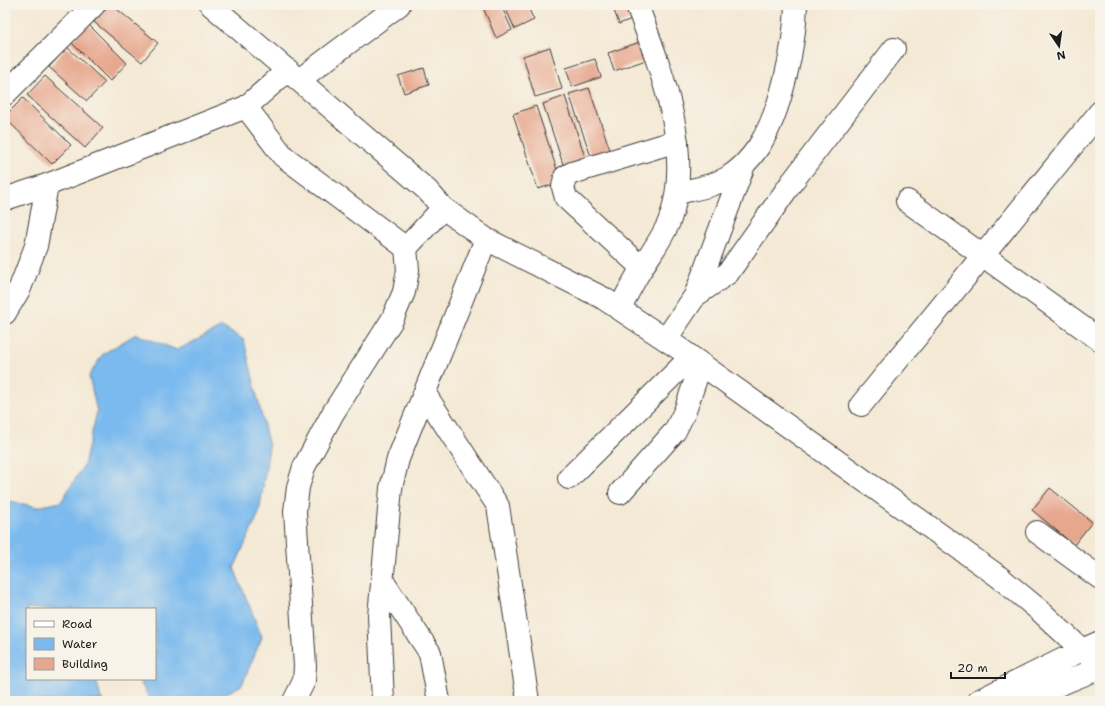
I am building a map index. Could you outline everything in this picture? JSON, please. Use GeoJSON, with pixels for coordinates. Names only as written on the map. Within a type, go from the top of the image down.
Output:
{"type":"FeatureCollection","features":[{"type":"Feature","properties":{"kind":"street"},"geometry":{"type":"LineString","coordinates":[[5,94],[94,5]]}},
{"type":"Feature","properties":{"kind":"street"},"geometry":{"type":"LineString","coordinates":[[211,5],[427,190],[443,208],[486,239],[603,298],[666,339],[998,576],[1039,610],[1091,646],[1100,663]]}},
{"type":"Feature","properties":{"kind":"street"},"geometry":{"type":"LineString","coordinates":[[5,199],[47,185],[246,107],[399,5]]}},
{"type":"Feature","properties":{"kind":"street"},"geometry":{"type":"LineString","coordinates":[[619,309],[668,223],[677,192],[677,140],[658,60],[637,5]]}},
{"type":"Feature","properties":{"kind":"street"},"geometry":{"type":"LineString","coordinates":[[677,192],[709,186],[727,178],[744,165],[759,146],[767,131],[775,110],[785,75],[795,24],[796,5]]}},
{"type":"Feature","properties":{"kind":"street"},"geometry":{"type":"LineString","coordinates":[[695,296],[728,273],[792,182],[894,49]]}},
{"type":"Feature","properties":{"kind":"street"},"geometry":{"type":"LineString","coordinates":[[246,107],[283,156],[406,248]]}},
{"type":"Feature","properties":{"kind":"street"},"geometry":{"type":"LineString","coordinates":[[861,404],[1100,112]]}},
{"type":"Feature","properties":{"kind":"street"},"geometry":{"type":"LineString","coordinates":[[642,268],[566,198],[564,187],[565,177],[572,172],[677,140]]}},
{"type":"Feature","properties":{"kind":"street"},"geometry":{"type":"LineString","coordinates":[[666,339],[695,296],[744,165]]}},
{"type":"Feature","properties":{"kind":"street"},"geometry":{"type":"LineString","coordinates":[[5,312],[20,288],[36,246],[47,185]]}},
{"type":"Feature","properties":{"kind":"street"},"geometry":{"type":"LineString","coordinates":[[907,201],[1100,340]]}},
{"type":"Feature","properties":{"kind":"street"},"geometry":{"type":"LineString","coordinates":[[294,701],[304,681],[305,666],[295,511],[298,487],[304,467],[333,413],[392,320],[404,292],[408,270],[406,248],[443,208]]}},
{"type":"Feature","properties":{"kind":"street"},"geometry":{"type":"LineString","coordinates":[[382,701],[379,616],[391,488],[398,459],[486,239]]}},
{"type":"Feature","properties":{"kind":"street"},"geometry":{"type":"LineString","coordinates":[[569,478],[696,360]]}},
{"type":"Feature","properties":{"kind":"street"},"geometry":{"type":"LineString","coordinates":[[620,493],[675,431],[685,411],[696,360]]}},
{"type":"Feature","properties":{"kind":"street"},"geometry":{"type":"LineString","coordinates":[[425,394],[498,506],[528,701]]}},
{"type":"Feature","properties":{"kind":"street"},"geometry":{"type":"LineString","coordinates":[[1037,532],[1100,578]]}},
{"type":"Feature","properties":{"kind":"street"},"geometry":{"type":"LineString","coordinates":[[382,580],[430,654],[440,701]]}},
{"type":"Feature","properties":{"kind":"street"},"geometry":{"type":"LineString","coordinates":[[978,701],[1091,646]]}},
{"type":"Feature","properties":{"kind":"street"},"geometry":{"type":"LineString","coordinates":[[1019,701],[1100,668]]}},
{"type":"Feature","properties":{"kind":"water"},"geometry":{"type":"Polygon","coordinates":[[[222,327],[244,340],[269,447],[259,513],[234,568],[262,637],[242,685],[211,701],[149,701],[151,700],[139,680],[156,680],[156,608],[26,608],[26,680],[96,680],[101,699],[104,701],[5,701],[5,500],[37,507],[61,502],[84,465],[97,412],[89,376],[103,354],[136,334],[177,350],[222,327]]]}},
{"type":"Feature","properties":{"kind":"building"},"geometry":{"type":"Polygon","coordinates":[[[109,5],[112,5],[158,43],[142,62],[94,22],[109,5]]]}},
{"type":"Feature","properties":{"kind":"building"},"geometry":{"type":"Polygon","coordinates":[[[482,5],[501,5],[512,30],[496,38],[482,5]]]}},
{"type":"Feature","properties":{"kind":"building"},"geometry":{"type":"Polygon","coordinates":[[[504,5],[527,5],[534,20],[515,29],[504,5]]]}},
{"type":"Feature","properties":{"kind":"building"},"geometry":{"type":"Polygon","coordinates":[[[612,5],[635,5],[639,16],[619,24],[612,5]]]}},
{"type":"Feature","properties":{"kind":"building"},"geometry":{"type":"Polygon","coordinates":[[[88,24],[127,63],[110,81],[71,42],[88,24]]]}},
{"type":"Feature","properties":{"kind":"building"},"geometry":{"type":"Polygon","coordinates":[[[643,41],[649,59],[614,71],[608,53],[643,41]]]}},
{"type":"Feature","properties":{"kind":"building"},"geometry":{"type":"Polygon","coordinates":[[[67,47],[105,82],[87,101],[49,67],[67,47]]]}},
{"type":"Feature","properties":{"kind":"building"},"geometry":{"type":"Polygon","coordinates":[[[550,47],[562,89],[535,97],[523,56],[550,47]]]}},
{"type":"Feature","properties":{"kind":"building"},"geometry":{"type":"Polygon","coordinates":[[[595,59],[601,77],[572,87],[566,68],[595,59]]]}},
{"type":"Feature","properties":{"kind":"building"},"geometry":{"type":"Polygon","coordinates":[[[424,68],[429,85],[404,93],[398,76],[424,68]]]}},
{"type":"Feature","properties":{"kind":"building"},"geometry":{"type":"Polygon","coordinates":[[[45,76],[103,128],[85,148],[27,95],[45,76]]]}},
{"type":"Feature","properties":{"kind":"building"},"geometry":{"type":"Polygon","coordinates":[[[589,88],[612,156],[593,162],[569,94],[589,88]]]}},
{"type":"Feature","properties":{"kind":"building"},"geometry":{"type":"Polygon","coordinates":[[[565,96],[587,163],[565,170],[543,104],[565,96]]]}},
{"type":"Feature","properties":{"kind":"building"},"geometry":{"type":"Polygon","coordinates":[[[23,98],[71,145],[52,164],[5,118],[5,116],[23,98]]]}},
{"type":"Feature","properties":{"kind":"building"},"geometry":{"type":"Polygon","coordinates":[[[536,106],[561,182],[538,189],[513,114],[536,106]]]}},
{"type":"Feature","properties":{"kind":"building"},"geometry":{"type":"Polygon","coordinates":[[[1050,488],[1092,522],[1074,545],[1032,510],[1050,488]]]}}]}
